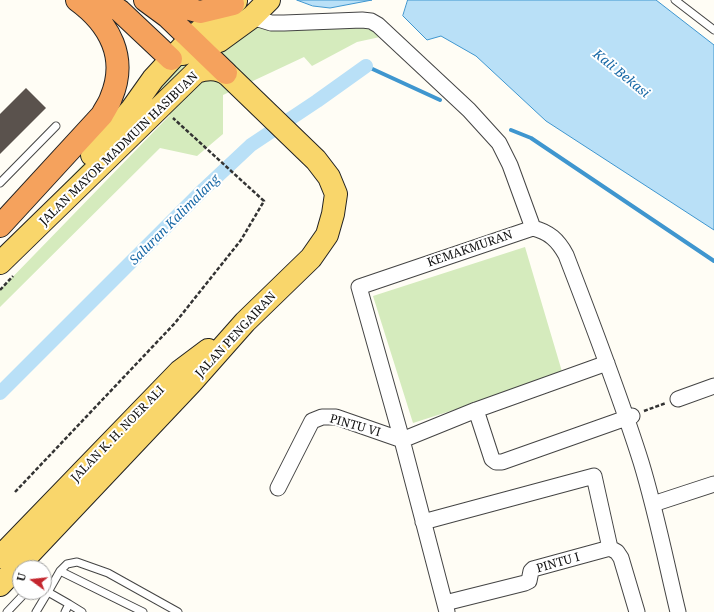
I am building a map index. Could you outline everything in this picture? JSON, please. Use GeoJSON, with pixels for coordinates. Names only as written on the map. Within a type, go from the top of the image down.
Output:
{"type":"FeatureCollection","features":[{"type":"Feature","properties":{"kind":"highway"},"geometry":{"type":"LineString","coordinates":[[0,226],[102,115],[111,98],[117,77],[113,41],[103,24],[89,8],[77,0]]}},
{"type":"Feature","properties":{"kind":"highway"},"geometry":{"type":"LineString","coordinates":[[104,0],[120,10],[171,59]]}},
{"type":"Feature","properties":{"kind":"highway"},"geometry":{"type":"LineString","coordinates":[[159,1],[200,12],[235,2]]}},
{"type":"Feature","properties":{"kind":"highway"},"geometry":{"type":"LineString","coordinates":[[159,1],[168,17],[203,43],[227,75]]}},
{"type":"Feature","properties":{"kind":"main road"},"geometry":{"type":"LineString","coordinates":[[203,43],[235,2]]}},
{"type":"Feature","properties":{"kind":"main road"},"geometry":{"type":"LineString","coordinates":[[171,59],[203,43],[262,7]]}},
{"type":"Feature","properties":{"kind":"main road","name":"JALAN MAYOR MADMUIN HASIBUAN"},"geometry":{"type":"LineString","coordinates":[[0,250],[94,153],[131,110],[153,79],[171,59]]}},
{"type":"Feature","properties":{"kind":"main road","name":"JALAN MAYOR MADMUIN HASIBUAN"},"geometry":{"type":"LineString","coordinates":[[0,263],[196,72],[206,68],[215,69],[227,75]]}},
{"type":"Feature","properties":{"kind":"main road","name":"JALAN PENGAIRAN"},"geometry":{"type":"LineString","coordinates":[[0,585],[192,383],[246,322],[311,258],[327,235],[333,214],[336,194],[329,177],[316,160],[227,75]]}},
{"type":"Feature","properties":{"kind":"main road","name":"JALAN K. H. NOER ALI"},"geometry":{"type":"LineString","coordinates":[[0,557],[180,371],[246,322]]}},
{"type":"Feature","properties":{"kind":"street"},"geometry":{"type":"LineString","coordinates":[[262,7],[271,23],[362,20],[371,21],[378,25],[469,110],[499,143],[510,165],[533,228],[547,234],[559,243],[566,255],[629,417],[653,504],[678,612]]}},
{"type":"Feature","properties":{"kind":"street","name":"KEMAKMURAN"},"geometry":{"type":"LineString","coordinates":[[446,607],[402,440],[359,287],[533,228]]}},
{"type":"Feature","properties":{"kind":"street"},"geometry":{"type":"LineString","coordinates":[[402,440],[476,410],[607,363]]}},
{"type":"Feature","properties":{"kind":"street"},"geometry":{"type":"LineString","coordinates":[[678,399],[714,386]]}},
{"type":"Feature","properties":{"kind":"street"},"geometry":{"type":"LineString","coordinates":[[476,410],[492,459],[496,462],[502,462],[629,417]]}},
{"type":"Feature","properties":{"kind":"street","name":"PINTU VI"},"geometry":{"type":"LineString","coordinates":[[278,488],[312,421],[322,417],[336,418],[402,440]]}},
{"type":"Feature","properties":{"kind":"street"},"geometry":{"type":"LineString","coordinates":[[423,522],[594,476],[610,548],[617,552],[622,558],[637,612]]}},
{"type":"Feature","properties":{"kind":"street"},"geometry":{"type":"LineString","coordinates":[[653,504],[714,484]]}},
{"type":"Feature","properties":{"kind":"street","name":"PINTU I"},"geometry":{"type":"LineString","coordinates":[[446,607],[525,583],[529,581],[531,571],[533,569],[610,548]]}},
{"type":"Feature","properties":{"kind":"lane"},"geometry":{"type":"LineString","coordinates":[[675,0],[714,30]]}},
{"type":"Feature","properties":{"kind":"lane"},"geometry":{"type":"LineString","coordinates":[[0,183],[56,126]]}},
{"type":"Feature","properties":{"kind":"lane"},"geometry":{"type":"LineString","coordinates":[[52,582],[60,571],[68,564],[77,562],[108,573],[178,612]]}},
{"type":"Feature","properties":{"kind":"lane"},"geometry":{"type":"LineString","coordinates":[[60,571],[143,612]]}},
{"type":"Feature","properties":{"kind":"lane"},"geometry":{"type":"LineString","coordinates":[[52,594],[82,612]]}},
{"type":"Feature","properties":{"kind":"lane"},"geometry":{"type":"LineString","coordinates":[[7,612],[18,600]]}},
{"type":"Feature","properties":{"kind":"lane"},"geometry":{"type":"LineString","coordinates":[[36,612],[42,600]]}},
{"type":"Feature","properties":{"kind":"lane"},"geometry":{"type":"LineString","coordinates":[[65,612],[69,604]]}},
{"type":"Feature","properties":{"kind":"path"},"geometry":{"type":"LineString","coordinates":[[15,492],[176,323],[241,240],[264,201],[200,143]]}},
{"type":"Feature","properties":{"kind":"path"},"geometry":{"type":"LineString","coordinates":[[629,417],[678,399]]}},
{"type":"Feature","properties":{"kind":"green space"},"geometry":{"type":"Polygon","coordinates":[[[252,17],[362,20],[380,37],[357,42],[312,66],[304,57],[223,95],[223,134],[197,156],[160,148],[0,307],[0,290],[170,115],[161,105],[0,250],[94,153],[153,79],[200,50],[226,72],[219,41],[252,17]]]}},
{"type":"Feature","properties":{"kind":"green space"},"geometry":{"type":"Polygon","coordinates":[[[525,247],[563,375],[413,423],[373,296],[525,247]]]}},
{"type":"Feature","properties":{"kind":"water"},"geometry":{"type":"Polygon","coordinates":[[[297,0],[372,0],[330,8],[313,6],[297,0]]]}},
{"type":"Feature","properties":{"kind":"water","name":"Kali Bekasi"},"geometry":{"type":"Polygon","coordinates":[[[408,0],[656,0],[714,45],[714,230],[546,121],[476,56],[441,36],[427,40],[403,16],[408,0]]]}},
{"type":"Feature","properties":{"kind":"building"},"geometry":{"type":"Polygon","coordinates":[[[26,88],[46,108],[0,154],[0,114],[26,88]]]}},
{"type":"Feature","properties":{"kind":"waterway"},"geometry":{"type":"LineString","coordinates":[[366,66],[440,100]]}},
{"type":"Feature","properties":{"kind":"waterway","name":"Saluran Kalimalang"},"geometry":{"type":"LineString","coordinates":[[0,393],[204,189],[251,145],[366,66]]}},
{"type":"Feature","properties":{"kind":"waterway"},"geometry":{"type":"LineString","coordinates":[[511,130],[531,138],[714,261]]}}]}
